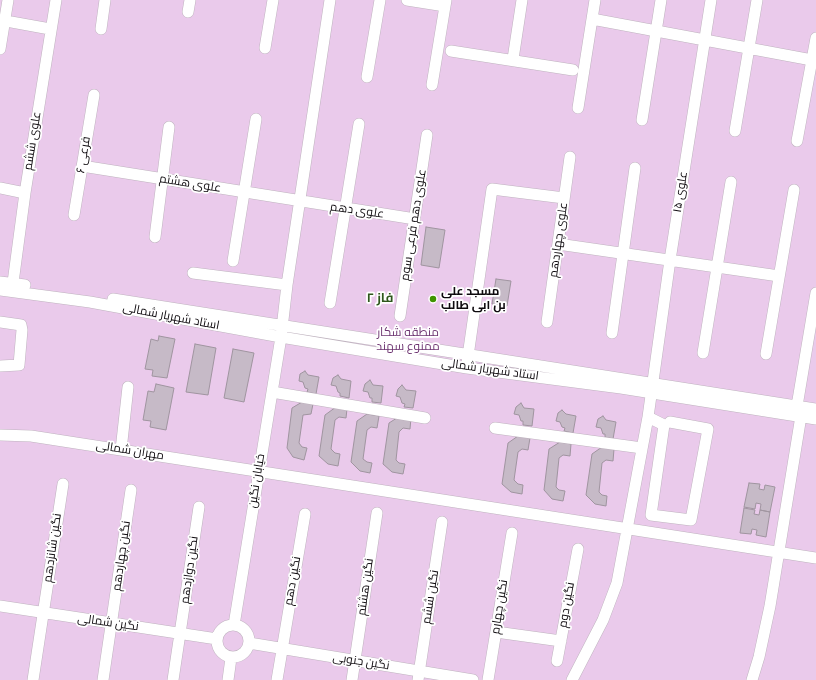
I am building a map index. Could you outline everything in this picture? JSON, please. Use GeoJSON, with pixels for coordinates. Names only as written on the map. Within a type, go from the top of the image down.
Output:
{"type":"FeatureCollection","features":[{"type":"Feature","properties":{"kind":"street"},"geometry":{"type":"LineString","coordinates":[[0,49],[2,20],[8,0]]}},
{"type":"Feature","properties":{"kind":"street","name":"علوی ششم"},"geometry":{"type":"LineString","coordinates":[[13,287],[25,193],[50,29],[56,0]]}},
{"type":"Feature","properties":{"kind":"street"},"geometry":{"type":"LineString","coordinates":[[101,29],[105,0]]}},
{"type":"Feature","properties":{"kind":"street"},"geometry":{"type":"LineString","coordinates":[[188,12],[190,0]]}},
{"type":"Feature","properties":{"kind":"street"},"geometry":{"type":"LineString","coordinates":[[265,48],[273,0]]}},
{"type":"Feature","properties":{"kind":"street","name":"خیابان نگین"},"geometry":{"type":"LineString","coordinates":[[234,625],[272,392],[330,0]]}},
{"type":"Feature","properties":{"kind":"street"},"geometry":{"type":"LineString","coordinates":[[367,77],[380,0]]}},
{"type":"Feature","properties":{"kind":"street"},"geometry":{"type":"LineString","coordinates":[[407,0],[445,3],[432,85]]}},
{"type":"Feature","properties":{"kind":"street"},"geometry":{"type":"LineString","coordinates":[[513,59],[522,0]]}},
{"type":"Feature","properties":{"kind":"street"},"geometry":{"type":"LineString","coordinates":[[578,108],[595,0]]}},
{"type":"Feature","properties":{"kind":"street"},"geometry":{"type":"LineString","coordinates":[[642,120],[661,0]]}},
{"type":"Feature","properties":{"kind":"street","name":"علوی ۱۵"},"geometry":{"type":"LineString","coordinates":[[572,680],[603,620],[617,583],[648,417],[670,260],[711,0]]}},
{"type":"Feature","properties":{"kind":"street"},"geometry":{"type":"LineString","coordinates":[[735,130],[757,0]]}},
{"type":"Feature","properties":{"kind":"street"},"geometry":{"type":"LineString","coordinates":[[592,19],[812,60]]}},
{"type":"Feature","properties":{"kind":"street"},"geometry":{"type":"LineString","coordinates":[[2,20],[50,29]]}},
{"type":"Feature","properties":{"kind":"street"},"geometry":{"type":"LineString","coordinates":[[797,141],[816,38]]}},
{"type":"Feature","properties":{"kind":"street"},"geometry":{"type":"LineString","coordinates":[[451,51],[513,59],[573,70]]}},
{"type":"Feature","properties":{"kind":"street","name":"فرعی ۶"},"geometry":{"type":"LineString","coordinates":[[74,215],[94,95]]}},
{"type":"Feature","properties":{"kind":"street"},"geometry":{"type":"LineString","coordinates":[[233,261],[256,118]]}},
{"type":"Feature","properties":{"kind":"street"},"geometry":{"type":"LineString","coordinates":[[330,303],[359,124]]}},
{"type":"Feature","properties":{"kind":"street"},"geometry":{"type":"LineString","coordinates":[[155,237],[169,127]]}},
{"type":"Feature","properties":{"kind":"street","name":"علوی دهم فرعی سوم"},"geometry":{"type":"LineString","coordinates":[[400,316],[427,135]]}},
{"type":"Feature","properties":{"kind":"street","name":"علوی چهاردهم"},"geometry":{"type":"LineString","coordinates":[[547,322],[570,158]]}},
{"type":"Feature","properties":{"kind":"street","name":"علوی هشتم"},"geometry":{"type":"LineString","coordinates":[[82,166],[299,202]]}},
{"type":"Feature","properties":{"kind":"street"},"geometry":{"type":"LineString","coordinates":[[612,333],[635,168]]}},
{"type":"Feature","properties":{"kind":"street"},"geometry":{"type":"LineString","coordinates":[[703,353],[731,182]]}},
{"type":"Feature","properties":{"kind":"street"},"geometry":{"type":"LineString","coordinates":[[0,188],[25,193]]}},
{"type":"Feature","properties":{"kind":"street"},"geometry":{"type":"LineString","coordinates":[[467,368],[492,189],[564,198]]}},
{"type":"Feature","properties":{"kind":"street"},"geometry":{"type":"LineString","coordinates":[[766,354],[794,190]]}},
{"type":"Feature","properties":{"kind":"street","name":"علوی دهم"},"geometry":{"type":"LineString","coordinates":[[299,202],[415,219]]}},
{"type":"Feature","properties":{"kind":"street"},"geometry":{"type":"LineString","coordinates":[[558,244],[779,276]]}},
{"type":"Feature","properties":{"kind":"street"},"geometry":{"type":"LineString","coordinates":[[193,273],[287,286]]}},
{"type":"Feature","properties":{"kind":"street","name":"استاد شهریار شمالی"},"geometry":{"type":"LineString","coordinates":[[0,282],[13,287],[280,337],[467,368],[652,388]]}},
{"type":"Feature","properties":{"kind":"street","name":"استاد شهریار شمالی"},"geometry":{"type":"LineString","coordinates":[[0,290],[13,287],[282,325],[652,388],[799,411],[816,409]]}},
{"type":"Feature","properties":{"kind":"street"},"geometry":{"type":"LineString","coordinates":[[752,680],[764,635],[779,553],[816,295]]}},
{"type":"Feature","properties":{"kind":"street"},"geometry":{"type":"LineString","coordinates":[[0,322],[21,325],[22,330],[19,365],[0,366]]}},
{"type":"Feature","properties":{"kind":"street"},"geometry":{"type":"LineString","coordinates":[[120,450],[128,387]]}},
{"type":"Feature","properties":{"kind":"street"},"geometry":{"type":"LineString","coordinates":[[272,392],[425,418]]}},
{"type":"Feature","properties":{"kind":"street","name":"استاد شهریار شمالی"},"geometry":{"type":"LineString","coordinates":[[799,411],[816,419]]}},
{"type":"Feature","properties":{"kind":"street"},"geometry":{"type":"LineString","coordinates":[[648,417],[664,425],[651,514],[691,520],[708,429],[670,422]]}},
{"type":"Feature","properties":{"kind":"street"},"geometry":{"type":"LineString","coordinates":[[495,428],[642,448]]}},
{"type":"Feature","properties":{"kind":"street","name":"مهران شمالی"},"geometry":{"type":"LineString","coordinates":[[0,435],[31,436],[816,558]]}},
{"type":"Feature","properties":{"kind":"street","name":"نگین شانزدهم"},"geometry":{"type":"LineString","coordinates":[[33,680],[63,484]]}},
{"type":"Feature","properties":{"kind":"street","name":"نگین چهاردهم"},"geometry":{"type":"LineString","coordinates":[[103,680],[113,623],[131,490]]}},
{"type":"Feature","properties":{"kind":"street","name":"نگین دوازدهم"},"geometry":{"type":"LineString","coordinates":[[173,680],[199,507]]}},
{"type":"Feature","properties":{"kind":"street","name":"نگین هشتم"},"geometry":{"type":"LineString","coordinates":[[352,680],[377,513]]}},
{"type":"Feature","properties":{"kind":"street","name":"نگین دهم"},"geometry":{"type":"LineString","coordinates":[[276,680],[305,514]]}},
{"type":"Feature","properties":{"kind":"street","name":"نگین ششم"},"geometry":{"type":"LineString","coordinates":[[419,676],[442,522]]}},
{"type":"Feature","properties":{"kind":"street","name":"نگین چهارم"},"geometry":{"type":"LineString","coordinates":[[488,680],[512,533]]}},
{"type":"Feature","properties":{"kind":"street","name":"نگین دوم"},"geometry":{"type":"LineString","coordinates":[[557,662],[578,548]]}},
{"type":"Feature","properties":{"kind":"street","name":"نگین شمالی"},"geometry":{"type":"LineString","coordinates":[[0,606],[217,639]]}},
{"type":"Feature","properties":{"kind":"street"},"geometry":{"type":"LineString","coordinates":[[234,625],[246,631],[249,643],[245,652],[241,656],[231,658],[226,656],[218,649],[217,639],[218,634],[225,627],[234,625]]}},
{"type":"Feature","properties":{"kind":"street"},"geometry":{"type":"LineString","coordinates":[[496,632],[561,641]]}},
{"type":"Feature","properties":{"kind":"street","name":"نگین جنوبی"},"geometry":{"type":"LineString","coordinates":[[249,643],[355,660],[419,676],[473,680]]}},
{"type":"Feature","properties":{"kind":"street"},"geometry":{"type":"LineString","coordinates":[[228,680],[231,658]]}},
{"type":"Feature","properties":{"kind":"green space","name":"منطقه شکار ممنوع سهند"},"geometry":{"type":"Polygon","coordinates":[[[0,0],[816,0],[816,680],[0,680],[0,0]]]}},
{"type":"Feature","properties":{"kind":"building"},"geometry":{"type":"Polygon","coordinates":[[[426,227],[445,230],[439,268],[421,265],[426,227]]]}},
{"type":"Feature","properties":{"kind":"building"},"geometry":{"type":"Polygon","coordinates":[[[496,279],[511,281],[507,306],[492,304],[496,279]]]}},
{"type":"Feature","properties":{"kind":"building"},"geometry":{"type":"Polygon","coordinates":[[[159,336],[175,339],[167,378],[152,376],[153,370],[145,369],[151,339],[158,341],[159,336]]]}},
{"type":"Feature","properties":{"kind":"building"},"geometry":{"type":"Polygon","coordinates":[[[195,344],[216,348],[208,395],[186,392],[195,344]]]}},
{"type":"Feature","properties":{"kind":"building"},"geometry":{"type":"Polygon","coordinates":[[[233,349],[254,353],[244,402],[224,398],[233,349]]]}},
{"type":"Feature","properties":{"kind":"building"},"geometry":{"type":"Polygon","coordinates":[[[305,371],[308,375],[319,377],[316,394],[307,392],[308,389],[305,388],[303,382],[299,381],[300,374],[305,371]]]}},
{"type":"Feature","properties":{"kind":"building"},"geometry":{"type":"Polygon","coordinates":[[[338,375],[341,379],[351,381],[349,398],[340,396],[336,386],[331,385],[333,378],[338,375]]]}},
{"type":"Feature","properties":{"kind":"building"},"geometry":{"type":"Polygon","coordinates":[[[370,380],[373,385],[383,386],[381,403],[372,402],[372,398],[370,398],[368,392],[363,391],[365,384],[370,380]]]}},
{"type":"Feature","properties":{"kind":"building"},"geometry":{"type":"Polygon","coordinates":[[[156,384],[174,388],[166,430],[150,427],[151,421],[143,420],[148,391],[154,392],[156,384]]]}},
{"type":"Feature","properties":{"kind":"building"},"geometry":{"type":"Polygon","coordinates":[[[402,385],[406,390],[416,391],[413,408],[404,407],[405,404],[402,403],[400,397],[396,396],[398,389],[402,385]]]}},
{"type":"Feature","properties":{"kind":"building"},"geometry":{"type":"Polygon","coordinates":[[[302,402],[313,404],[311,414],[303,415],[299,443],[302,447],[307,448],[304,460],[293,457],[287,448],[292,408],[302,402]]]}},
{"type":"Feature","properties":{"kind":"building"},"geometry":{"type":"Polygon","coordinates":[[[521,403],[524,408],[534,409],[532,426],[523,425],[523,421],[521,421],[519,415],[514,414],[516,407],[521,403]]]}},
{"type":"Feature","properties":{"kind":"building"},"geometry":{"type":"Polygon","coordinates":[[[336,407],[347,409],[346,418],[339,417],[335,420],[331,449],[335,453],[340,454],[338,466],[328,464],[319,456],[325,415],[336,407]]]}},
{"type":"Feature","properties":{"kind":"building"},"geometry":{"type":"Polygon","coordinates":[[[562,410],[566,414],[576,416],[573,433],[564,431],[565,428],[562,427],[560,422],[556,421],[558,413],[562,410]]]}},
{"type":"Feature","properties":{"kind":"building"},"geometry":{"type":"Polygon","coordinates":[[[367,414],[379,416],[377,428],[371,427],[367,430],[363,459],[372,463],[370,473],[360,471],[351,462],[357,421],[367,414]]]}},
{"type":"Feature","properties":{"kind":"building"},"geometry":{"type":"Polygon","coordinates":[[[400,416],[411,418],[410,429],[403,428],[399,432],[396,460],[399,463],[405,464],[403,474],[392,472],[383,464],[389,423],[400,416]]]}},
{"type":"Feature","properties":{"kind":"building"},"geometry":{"type":"Polygon","coordinates":[[[603,416],[606,420],[616,422],[613,439],[605,437],[605,434],[603,434],[601,428],[596,427],[598,419],[603,416]]]}},
{"type":"Feature","properties":{"kind":"building"},"geometry":{"type":"Polygon","coordinates":[[[518,436],[530,438],[528,450],[522,449],[518,452],[514,480],[518,484],[523,485],[522,494],[511,492],[502,484],[508,443],[518,436]]]}},
{"type":"Feature","properties":{"kind":"building"},"geometry":{"type":"Polygon","coordinates":[[[560,442],[571,444],[570,456],[563,455],[559,458],[556,487],[559,490],[565,491],[563,501],[552,499],[544,490],[549,449],[560,442]]]}},
{"type":"Feature","properties":{"kind":"building"},"geometry":{"type":"Polygon","coordinates":[[[602,447],[614,449],[613,461],[606,460],[602,463],[599,492],[602,495],[607,496],[606,506],[595,504],[586,495],[592,454],[602,447]]]}},
{"type":"Feature","properties":{"kind":"building"},"geometry":{"type":"Polygon","coordinates":[[[749,483],[760,484],[759,489],[764,490],[765,485],[775,487],[770,512],[760,510],[761,504],[756,503],[755,509],[744,507],[749,483]]]}},
{"type":"Feature","properties":{"kind":"building"},"geometry":{"type":"Polygon","coordinates":[[[744,508],[755,510],[754,514],[759,515],[760,510],[770,512],[766,537],[756,535],[757,530],[752,529],[751,534],[740,533],[744,508]]]}},
{"type":"Feature","properties":{"kind":"place","name":"مسجد علی بن ابی طالب"},"geometry":{"type":"Point","coordinates":[433,299]}},
{"type":"Feature","properties":{"kind":"district","name":"فاز ۲"},"geometry":{"type":"Point","coordinates":[380,299]}}]}
